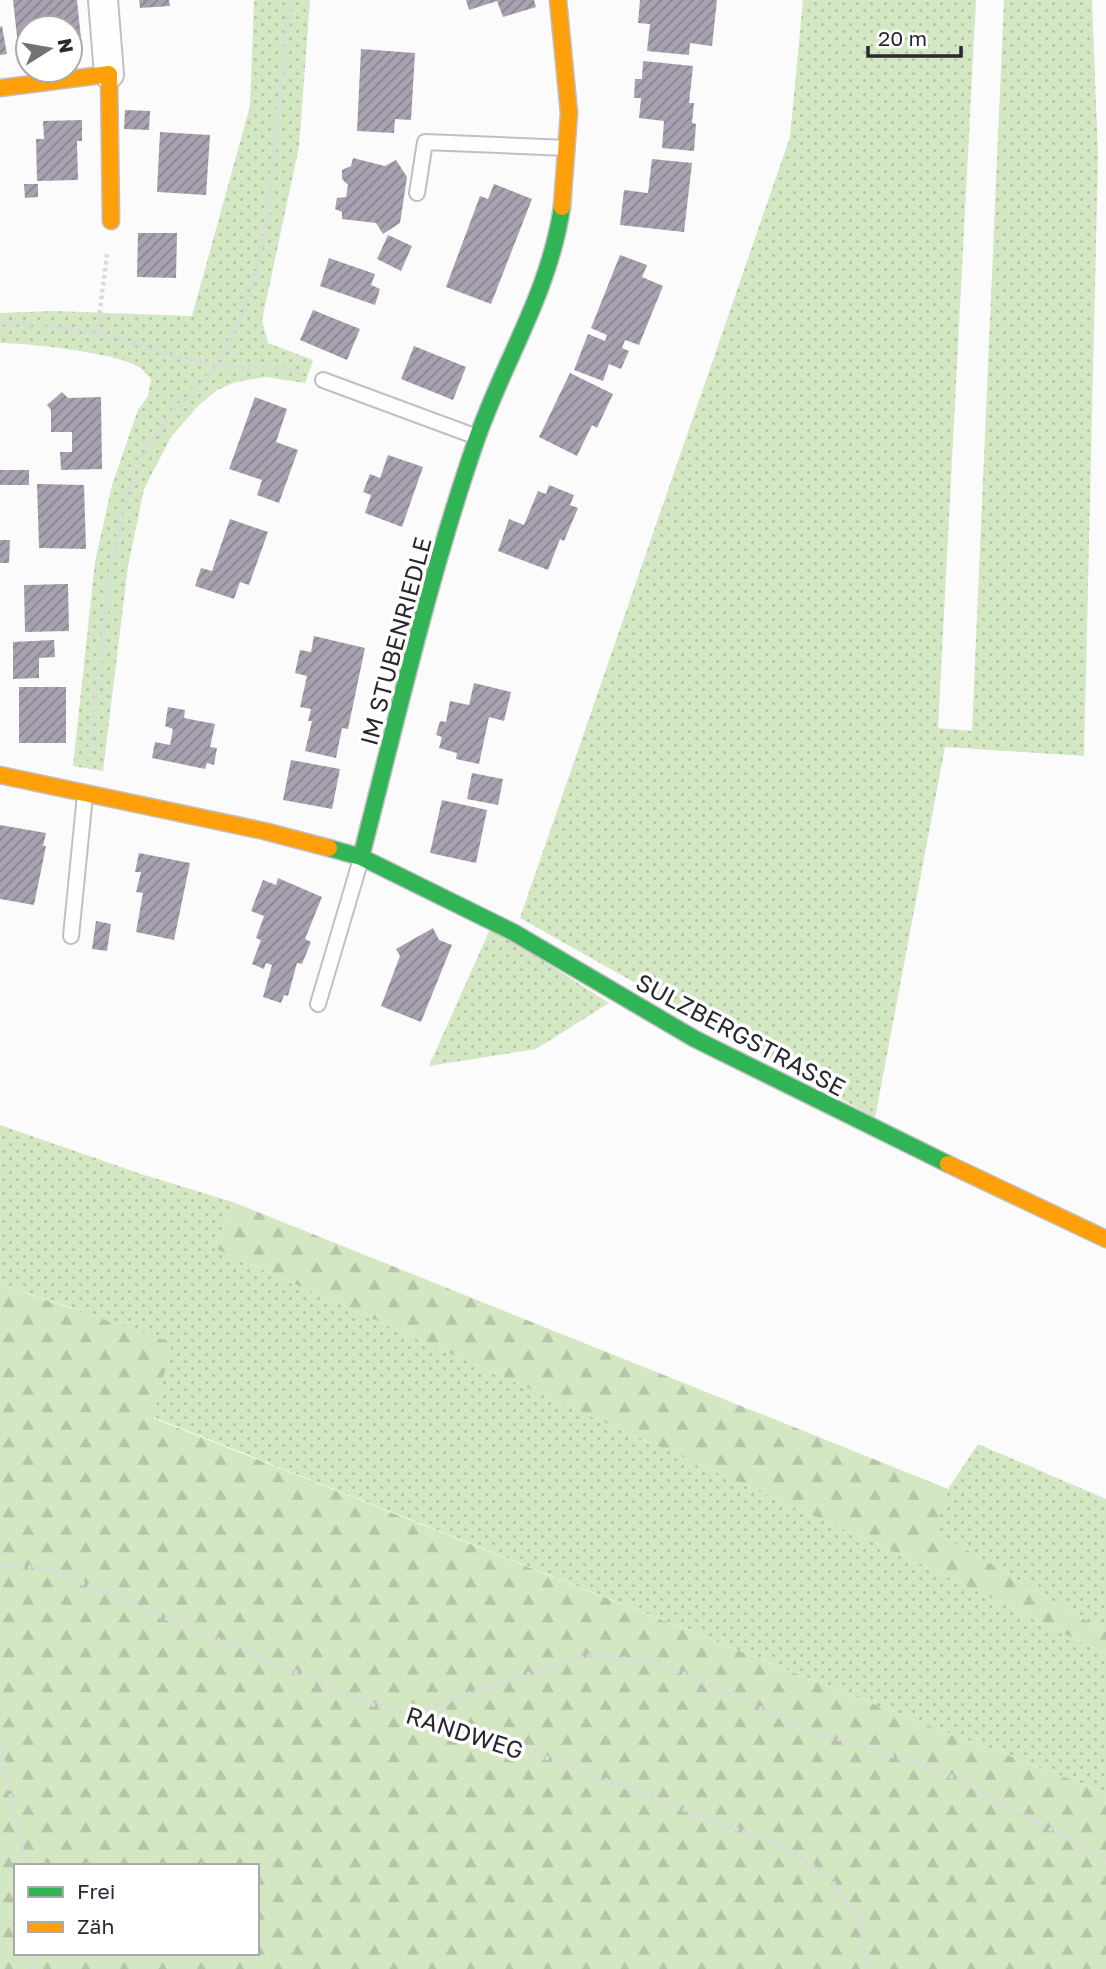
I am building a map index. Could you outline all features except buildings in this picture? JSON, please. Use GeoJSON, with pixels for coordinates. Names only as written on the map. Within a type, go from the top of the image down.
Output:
{"type":"FeatureCollection","features":[{"type":"Feature","properties":{"kind":"street"},"geometry":{"type":"LineString","coordinates":[[103,0],[109,74],[111,221]]}},
{"type":"Feature","properties":{"kind":"street","name":"IM STUBENRIEDLE"},"geometry":{"type":"LineString","coordinates":[[361,858],[421,622],[478,437],[539,297],[563,216],[568,148],[568,77],[558,0]]}},
{"type":"Feature","properties":{"kind":"street"},"geometry":{"type":"LineString","coordinates":[[0,88],[109,74]]}},
{"type":"Feature","properties":{"kind":"street","name":"SULZBERGSTRASSE"},"geometry":{"type":"LineString","coordinates":[[0,775],[264,831],[361,858],[513,932],[695,1039],[833,1110],[1106,1239]]}},
{"type":"Feature","properties":{"kind":"lane"},"geometry":{"type":"LineString","coordinates":[[416,193],[425,142],[568,148]]}},
{"type":"Feature","properties":{"kind":"lane"},"geometry":{"type":"LineString","coordinates":[[323,380],[478,437]]}},
{"type":"Feature","properties":{"kind":"lane"},"geometry":{"type":"LineString","coordinates":[[71,936],[85,794]]}},
{"type":"Feature","properties":{"kind":"lane"},"geometry":{"type":"LineString","coordinates":[[318,1004],[361,858]]}},
{"type":"Feature","properties":{"kind":"path"},"geometry":{"type":"LineString","coordinates":[[87,765],[112,563],[125,505],[142,457],[173,411],[218,365],[250,297],[267,219],[290,0]]}},
{"type":"Feature","properties":{"kind":"path"},"geometry":{"type":"LineString","coordinates":[[97,334],[111,221]]}},
{"type":"Feature","properties":{"kind":"path"},"geometry":{"type":"LineString","coordinates":[[0,324],[37,322],[97,334],[218,365],[277,367],[323,380]]}},
{"type":"Feature","properties":{"kind":"path","name":"RANDWEG"},"geometry":{"type":"LineString","coordinates":[[0,1564],[48,1569],[371,1704],[513,1745],[781,1846],[828,1876],[860,1917],[867,1969]]}},
{"type":"Feature","properties":{"kind":"path"},"geometry":{"type":"LineString","coordinates":[[415,1715],[495,1684],[589,1656],[656,1661],[802,1727],[943,1772],[1106,1859]]}},
{"type":"Feature","properties":{"kind":"path"},"geometry":{"type":"LineString","coordinates":[[0,1746],[26,1864]]}},
{"type":"Feature","properties":{"kind":"green space"},"geometry":{"type":"Polygon","coordinates":[[[254,0],[310,0],[299,147],[262,320],[268,343],[313,360],[305,383],[266,377],[236,382],[217,390],[198,406],[171,437],[144,489],[128,566],[103,771],[73,766],[95,562],[112,485],[138,410],[148,396],[151,379],[139,367],[112,357],[50,347],[0,343],[0,313],[53,311],[192,316],[250,106],[254,0]]]}},
{"type":"Feature","properties":{"kind":"green space"},"geometry":{"type":"Polygon","coordinates":[[[803,0],[976,0],[938,728],[972,731],[1004,0],[1092,0],[1098,157],[1084,756],[945,747],[875,1118],[520,918],[790,137],[803,0]]]}},
{"type":"Feature","properties":{"kind":"green space"},"geometry":{"type":"Polygon","coordinates":[[[491,927],[609,1003],[536,1049],[429,1066],[491,927]]]}},
{"type":"Feature","properties":{"kind":"green space"},"geometry":{"type":"Polygon","coordinates":[[[0,1125],[141,1174],[233,1202],[214,1248],[915,1561],[1106,1654],[1106,1793],[881,1707],[153,1417],[72,1308],[0,1284],[0,1125]]]}},
{"type":"Feature","properties":{"kind":"green space"},"geometry":{"type":"Polygon","coordinates":[[[233,1202],[948,1489],[934,1531],[1106,1632],[1106,1654],[915,1561],[214,1248],[233,1202]]]}},
{"type":"Feature","properties":{"kind":"green space"},"geometry":{"type":"Polygon","coordinates":[[[0,1284],[172,1343],[153,1418],[881,1707],[1106,1793],[1106,1969],[0,1969],[0,1284]]]}},
{"type":"Feature","properties":{"kind":"green space"},"geometry":{"type":"Polygon","coordinates":[[[978,1444],[1106,1499],[1106,1632],[933,1531],[948,1489],[978,1444]]]}},
{"type":"Feature","properties":{"kind":"traffic: fast"},"geometry":{"type":"LineString","coordinates":[[361,857],[414,648],[459,492],[487,411],[547,269],[562,207]]}},
{"type":"Feature","properties":{"kind":"traffic: fast"},"geometry":{"type":"LineString","coordinates":[[329,848],[361,857],[513,932],[695,1039],[948,1164]]}},
{"type":"Feature","properties":{"kind":"traffic: slow"},"geometry":{"type":"LineString","coordinates":[[558,0],[569,113],[562,207]]}},
{"type":"Feature","properties":{"kind":"traffic: slow"},"geometry":{"type":"LineString","coordinates":[[0,88],[109,74],[111,221]]}},
{"type":"Feature","properties":{"kind":"traffic: slow"},"geometry":{"type":"LineString","coordinates":[[0,775],[264,831],[329,848]]}},
{"type":"Feature","properties":{"kind":"traffic: slow"},"geometry":{"type":"LineString","coordinates":[[948,1164],[1106,1239]]}}]}
